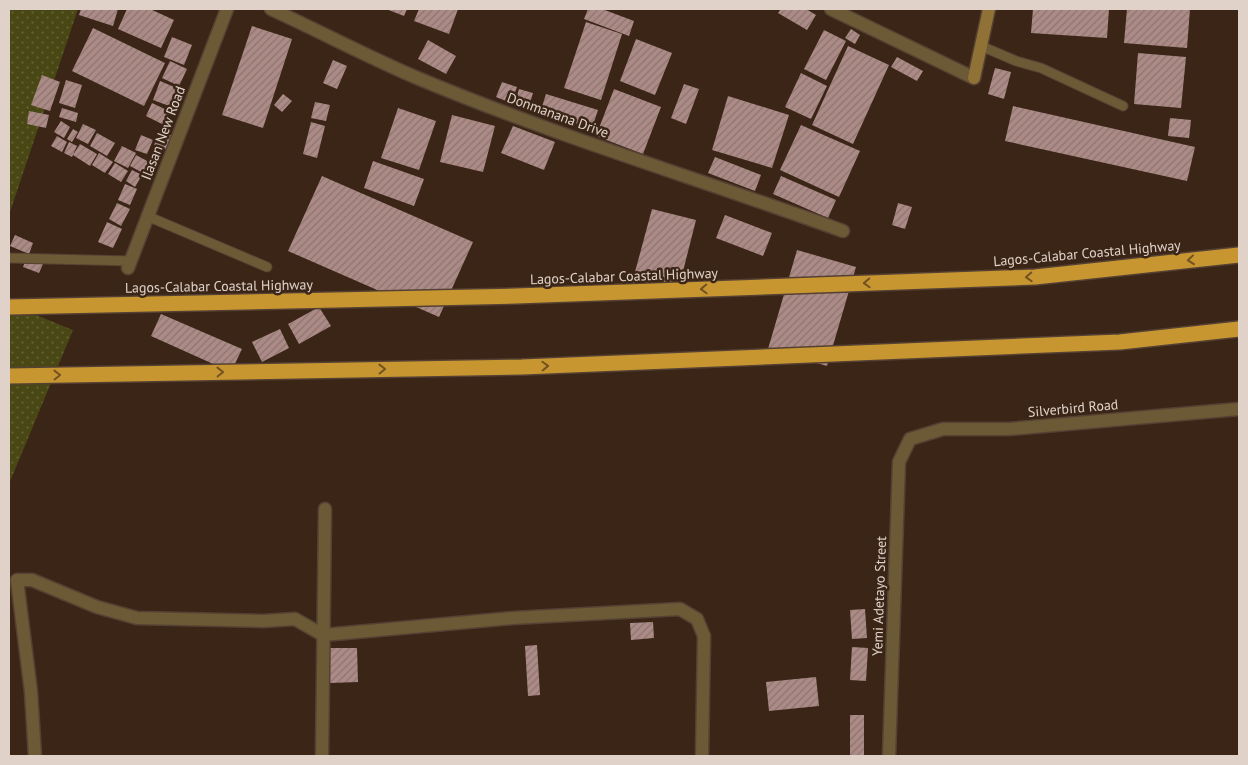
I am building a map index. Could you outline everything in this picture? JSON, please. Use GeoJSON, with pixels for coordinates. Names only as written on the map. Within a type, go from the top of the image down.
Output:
{"type":"FeatureCollection","features":[{"type":"Feature","properties":{"kind":"highway","name":"Lagos-Calabar Coastal Highway"},"geometry":{"type":"LineString","coordinates":[[9,307],[516,296],[1035,277],[1239,255]]}},
{"type":"Feature","properties":{"kind":"highway"},"geometry":{"type":"LineString","coordinates":[[9,376],[542,366],[1120,342],[1239,329]]}},
{"type":"Feature","properties":{"kind":"street","name":"Ilasan New Road"},"geometry":{"type":"LineString","coordinates":[[129,265],[226,9]]}},
{"type":"Feature","properties":{"kind":"street","name":"Donmanana Drive"},"geometry":{"type":"LineString","coordinates":[[271,9],[414,77],[442,88],[573,138],[842,231]]}},
{"type":"Feature","properties":{"kind":"street"},"geometry":{"type":"LineString","coordinates":[[832,9],[974,78],[988,9]]}},
{"type":"Feature","properties":{"kind":"street","name":"Silverbird Road"},"geometry":{"type":"LineString","coordinates":[[910,439],[943,429],[1009,429],[1239,409]]}},
{"type":"Feature","properties":{"kind":"street","name":"Yemi Adetayo Street"},"geometry":{"type":"LineString","coordinates":[[889,756],[899,462],[910,439]]}},
{"type":"Feature","properties":{"kind":"street"},"geometry":{"type":"LineString","coordinates":[[322,756],[325,508]]}},
{"type":"Feature","properties":{"kind":"street"},"geometry":{"type":"LineString","coordinates":[[35,756],[31,692],[17,580],[32,580],[97,607],[137,618],[263,621],[295,619],[323,635],[513,618],[680,609],[697,619],[704,636],[702,756]]}},
{"type":"Feature","properties":{"kind":"lane"},"geometry":{"type":"LineString","coordinates":[[981,46],[1016,61],[1041,68],[1123,106]]}},
{"type":"Feature","properties":{"kind":"lane"},"geometry":{"type":"LineString","coordinates":[[147,216],[267,267]]}},
{"type":"Feature","properties":{"kind":"lane"},"geometry":{"type":"LineString","coordinates":[[9,258],[129,265]]}},
{"type":"Feature","properties":{"kind":"shaded area"},"geometry":{"type":"Polygon","coordinates":[[[9,9],[78,9],[9,215],[9,9]]]}},
{"type":"Feature","properties":{"kind":"shaded area"},"geometry":{"type":"Polygon","coordinates":[[[9,304],[73,330],[9,484],[9,304]]]}},
{"type":"Feature","properties":{"kind":"building"},"geometry":{"type":"Polygon","coordinates":[[[81,9],[118,9],[113,26],[79,15],[81,9]]]}},
{"type":"Feature","properties":{"kind":"building"},"geometry":{"type":"Polygon","coordinates":[[[127,9],[150,9],[174,20],[161,48],[118,29],[127,9]]]}},
{"type":"Feature","properties":{"kind":"building"},"geometry":{"type":"Polygon","coordinates":[[[386,9],[407,9],[404,16],[386,9]]]}},
{"type":"Feature","properties":{"kind":"building"},"geometry":{"type":"Polygon","coordinates":[[[419,9],[458,9],[449,34],[414,21],[419,9]]]}},
{"type":"Feature","properties":{"kind":"building"},"geometry":{"type":"Polygon","coordinates":[[[588,9],[602,9],[634,21],[629,36],[584,19],[588,9]]]}},
{"type":"Feature","properties":{"kind":"building"},"geometry":{"type":"Polygon","coordinates":[[[781,9],[806,9],[816,15],[807,30],[778,13],[781,9]]]}},
{"type":"Feature","properties":{"kind":"building"},"geometry":{"type":"Polygon","coordinates":[[[1033,9],[1109,9],[1107,38],[1031,33],[1033,9]]]}},
{"type":"Feature","properties":{"kind":"building"},"geometry":{"type":"Polygon","coordinates":[[[1127,9],[1190,9],[1187,48],[1124,43],[1127,9]]]}},
{"type":"Feature","properties":{"kind":"building"},"geometry":{"type":"Polygon","coordinates":[[[586,22],[622,34],[601,100],[564,88],[586,22]]]}},
{"type":"Feature","properties":{"kind":"building"},"geometry":{"type":"Polygon","coordinates":[[[252,26],[292,39],[263,128],[222,115],[252,26]]]}},
{"type":"Feature","properties":{"kind":"building"},"geometry":{"type":"Polygon","coordinates":[[[93,28],[165,63],[144,106],[72,71],[93,28]]]}},
{"type":"Feature","properties":{"kind":"building"},"geometry":{"type":"Polygon","coordinates":[[[851,29],[860,35],[855,44],[845,38],[851,29]]]}},
{"type":"Feature","properties":{"kind":"building"},"geometry":{"type":"Polygon","coordinates":[[[824,30],[846,41],[826,80],[804,69],[824,30]]]}},
{"type":"Feature","properties":{"kind":"building"},"geometry":{"type":"Polygon","coordinates":[[[172,37],[192,45],[184,65],[164,57],[172,37]]]}},
{"type":"Feature","properties":{"kind":"building"},"geometry":{"type":"Polygon","coordinates":[[[636,39],[672,53],[655,95],[620,81],[636,39]]]}},
{"type":"Feature","properties":{"kind":"building"},"geometry":{"type":"Polygon","coordinates":[[[428,40],[456,56],[446,74],[418,59],[428,40]]]}},
{"type":"Feature","properties":{"kind":"building"},"geometry":{"type":"Polygon","coordinates":[[[848,46],[889,65],[853,144],[812,125],[848,46]]]}},
{"type":"Feature","properties":{"kind":"building"},"geometry":{"type":"Polygon","coordinates":[[[1138,53],[1186,57],[1181,108],[1134,104],[1138,53]]]}},
{"type":"Feature","properties":{"kind":"building"},"geometry":{"type":"Polygon","coordinates":[[[897,57],[923,71],[917,81],[891,67],[897,57]]]}},
{"type":"Feature","properties":{"kind":"building"},"geometry":{"type":"Polygon","coordinates":[[[333,60],[347,66],[337,89],[323,83],[333,60]]]}},
{"type":"Feature","properties":{"kind":"building"},"geometry":{"type":"Polygon","coordinates":[[[170,61],[187,69],[179,86],[162,78],[170,61]]]}},
{"type":"Feature","properties":{"kind":"building"},"geometry":{"type":"Polygon","coordinates":[[[995,68],[1011,72],[1004,99],[988,94],[995,68]]]}},
{"type":"Feature","properties":{"kind":"building"},"geometry":{"type":"Polygon","coordinates":[[[801,73],[827,86],[811,119],[785,107],[801,73]]]}},
{"type":"Feature","properties":{"kind":"building"},"geometry":{"type":"Polygon","coordinates":[[[42,75],[60,82],[50,111],[31,105],[42,75]]]}},
{"type":"Feature","properties":{"kind":"building"},"geometry":{"type":"Polygon","coordinates":[[[66,80],[82,85],[75,108],[59,103],[66,80]]]}},
{"type":"Feature","properties":{"kind":"building"},"geometry":{"type":"Polygon","coordinates":[[[160,81],[179,89],[172,107],[153,100],[160,81]]]}},
{"type":"Feature","properties":{"kind":"building"},"geometry":{"type":"Polygon","coordinates":[[[502,82],[517,87],[511,103],[496,97],[502,82]]]}},
{"type":"Feature","properties":{"kind":"building"},"geometry":{"type":"Polygon","coordinates":[[[684,84],[699,89],[686,124],[671,118],[684,84]]]}},
{"type":"Feature","properties":{"kind":"building"},"geometry":{"type":"Polygon","coordinates":[[[519,89],[533,93],[529,106],[515,102],[519,89]]]}},
{"type":"Feature","properties":{"kind":"building"},"geometry":{"type":"Polygon","coordinates":[[[614,89],[661,107],[643,154],[596,136],[614,89]]]}},
{"type":"Feature","properties":{"kind":"building"},"geometry":{"type":"Polygon","coordinates":[[[283,94],[292,101],[282,112],[274,105],[283,94]]]}},
{"type":"Feature","properties":{"kind":"building"},"geometry":{"type":"Polygon","coordinates":[[[546,94],[598,110],[592,128],[540,113],[546,94]]]}},
{"type":"Feature","properties":{"kind":"building"},"geometry":{"type":"Polygon","coordinates":[[[728,96],[789,115],[772,168],[712,150],[728,96]]]}},
{"type":"Feature","properties":{"kind":"building"},"geometry":{"type":"Polygon","coordinates":[[[315,102],[330,105],[326,121],[311,118],[315,102]]]}},
{"type":"Feature","properties":{"kind":"building"},"geometry":{"type":"Polygon","coordinates":[[[152,103],[171,112],[164,125],[146,116],[152,103]]]}},
{"type":"Feature","properties":{"kind":"building"},"geometry":{"type":"Polygon","coordinates":[[[1013,106],[1195,147],[1187,181],[1005,141],[1013,106]]]}},
{"type":"Feature","properties":{"kind":"building"},"geometry":{"type":"Polygon","coordinates":[[[62,108],[78,113],[76,122],[59,117],[62,108]]]}},
{"type":"Feature","properties":{"kind":"building"},"geometry":{"type":"Polygon","coordinates":[[[398,108],[436,121],[419,170],[381,158],[398,108]]]}},
{"type":"Feature","properties":{"kind":"building"},"geometry":{"type":"Polygon","coordinates":[[[29,111],[49,115],[46,128],[27,124],[29,111]]]}},
{"type":"Feature","properties":{"kind":"building"},"geometry":{"type":"Polygon","coordinates":[[[452,115],[495,126],[483,172],[440,162],[452,115]]]}},
{"type":"Feature","properties":{"kind":"building"},"geometry":{"type":"Polygon","coordinates":[[[1170,118],[1191,120],[1189,138],[1168,136],[1170,118]]]}},
{"type":"Feature","properties":{"kind":"building"},"geometry":{"type":"Polygon","coordinates":[[[61,121],[70,127],[64,138],[54,132],[61,121]]]}},
{"type":"Feature","properties":{"kind":"building"},"geometry":{"type":"Polygon","coordinates":[[[311,122],[325,126],[317,158],[303,154],[311,122]]]}},
{"type":"Feature","properties":{"kind":"building"},"geometry":{"type":"Polygon","coordinates":[[[83,124],[96,130],[88,144],[76,138],[83,124]]]}},
{"type":"Feature","properties":{"kind":"building"},"geometry":{"type":"Polygon","coordinates":[[[801,125],[860,151],[839,197],[780,170],[801,125]]]}},
{"type":"Feature","properties":{"kind":"building"},"geometry":{"type":"Polygon","coordinates":[[[513,126],[555,142],[544,170],[501,153],[513,126]]]}},
{"type":"Feature","properties":{"kind":"building"},"geometry":{"type":"Polygon","coordinates":[[[73,129],[78,132],[72,142],[67,139],[73,129]]]}},
{"type":"Feature","properties":{"kind":"building"},"geometry":{"type":"Polygon","coordinates":[[[161,130],[172,136],[165,150],[154,145],[161,130]]]}},
{"type":"Feature","properties":{"kind":"building"},"geometry":{"type":"Polygon","coordinates":[[[97,133],[115,143],[107,156],[90,146],[97,133]]]}},
{"type":"Feature","properties":{"kind":"building"},"geometry":{"type":"Polygon","coordinates":[[[141,135],[153,140],[147,154],[135,150],[141,135]]]}},
{"type":"Feature","properties":{"kind":"building"},"geometry":{"type":"Polygon","coordinates":[[[57,136],[67,142],[62,152],[51,146],[57,136]]]}},
{"type":"Feature","properties":{"kind":"building"},"geometry":{"type":"Polygon","coordinates":[[[69,142],[77,146],[72,157],[64,153],[69,142]]]}},
{"type":"Feature","properties":{"kind":"building"},"geometry":{"type":"Polygon","coordinates":[[[80,144],[97,154],[90,166],[73,155],[80,144]]]}},
{"type":"Feature","properties":{"kind":"building"},"geometry":{"type":"Polygon","coordinates":[[[122,146],[136,153],[128,168],[114,161],[122,146]]]}},
{"type":"Feature","properties":{"kind":"building"},"geometry":{"type":"Polygon","coordinates":[[[99,153],[113,162],[105,173],[92,165],[99,153]]]}},
{"type":"Feature","properties":{"kind":"building"},"geometry":{"type":"Polygon","coordinates":[[[136,155],[149,162],[143,173],[130,166],[136,155]]]}},
{"type":"Feature","properties":{"kind":"building"},"geometry":{"type":"Polygon","coordinates":[[[715,157],[761,175],[755,191],[708,173],[715,157]]]}},
{"type":"Feature","properties":{"kind":"building"},"geometry":{"type":"Polygon","coordinates":[[[373,161],[424,179],[414,206],[364,188],[373,161]]]}},
{"type":"Feature","properties":{"kind":"building"},"geometry":{"type":"Polygon","coordinates":[[[115,163],[128,171],[121,182],[108,174],[115,163]]]}},
{"type":"Feature","properties":{"kind":"building"},"geometry":{"type":"Polygon","coordinates":[[[132,170],[142,175],[135,187],[126,181],[132,170]]]}},
{"type":"Feature","properties":{"kind":"building"},"geometry":{"type":"Polygon","coordinates":[[[322,176],[473,242],[439,317],[288,251],[322,176]]]}},
{"type":"Feature","properties":{"kind":"building"},"geometry":{"type":"Polygon","coordinates":[[[781,176],[836,200],[828,218],[773,194],[781,176]]]}},
{"type":"Feature","properties":{"kind":"building"},"geometry":{"type":"Polygon","coordinates":[[[125,184],[137,189],[130,205],[118,200],[125,184]]]}},
{"type":"Feature","properties":{"kind":"building"},"geometry":{"type":"Polygon","coordinates":[[[117,203],[130,209],[121,226],[109,219],[117,203]]]}},
{"type":"Feature","properties":{"kind":"building"},"geometry":{"type":"Polygon","coordinates":[[[898,203],[912,207],[905,229],[892,225],[898,203]]]}},
{"type":"Feature","properties":{"kind":"building"},"geometry":{"type":"Polygon","coordinates":[[[652,209],[696,220],[677,295],[632,283],[652,209]]]}},
{"type":"Feature","properties":{"kind":"building"},"geometry":{"type":"Polygon","coordinates":[[[725,215],[772,233],[763,256],[716,238],[725,215]]]}},
{"type":"Feature","properties":{"kind":"building"},"geometry":{"type":"Polygon","coordinates":[[[107,222],[122,229],[113,248],[98,242],[107,222]]]}},
{"type":"Feature","properties":{"kind":"building"},"geometry":{"type":"Polygon","coordinates":[[[15,235],[33,243],[29,254],[10,246],[15,235]]]}},
{"type":"Feature","properties":{"kind":"building"},"geometry":{"type":"Polygon","coordinates":[[[797,250],[856,267],[827,366],[768,349],[797,250]]]}},
{"type":"Feature","properties":{"kind":"building"},"geometry":{"type":"Polygon","coordinates":[[[27,257],[43,264],[39,273],[23,267],[27,257]]]}},
{"type":"Feature","properties":{"kind":"building"},"geometry":{"type":"Polygon","coordinates":[[[319,307],[331,326],[299,344],[288,324],[319,307]]]}},
{"type":"Feature","properties":{"kind":"building"},"geometry":{"type":"Polygon","coordinates":[[[161,314],[242,349],[231,372],[151,336],[161,314]]]}},
{"type":"Feature","properties":{"kind":"building"},"geometry":{"type":"Polygon","coordinates":[[[280,329],[289,348],[262,362],[252,342],[280,329]]]}},
{"type":"Feature","properties":{"kind":"building"},"geometry":{"type":"Polygon","coordinates":[[[865,609],[867,638],[852,639],[850,610],[865,609]]]}},
{"type":"Feature","properties":{"kind":"building"},"geometry":{"type":"Polygon","coordinates":[[[653,622],[654,638],[631,640],[630,623],[653,622]]]}},
{"type":"Feature","properties":{"kind":"building"},"geometry":{"type":"Polygon","coordinates":[[[537,645],[540,695],[528,696],[525,646],[537,645]]]}},
{"type":"Feature","properties":{"kind":"building"},"geometry":{"type":"Polygon","coordinates":[[[852,647],[868,648],[866,681],[850,680],[852,647]]]}},
{"type":"Feature","properties":{"kind":"building"},"geometry":{"type":"Polygon","coordinates":[[[329,648],[357,648],[358,682],[330,683],[329,648]]]}},
{"type":"Feature","properties":{"kind":"building"},"geometry":{"type":"Polygon","coordinates":[[[816,677],[819,706],[769,711],[766,682],[816,677]]]}},
{"type":"Feature","properties":{"kind":"building"},"geometry":{"type":"Polygon","coordinates":[[[850,715],[864,715],[864,756],[850,756],[850,715]]]}}]}
